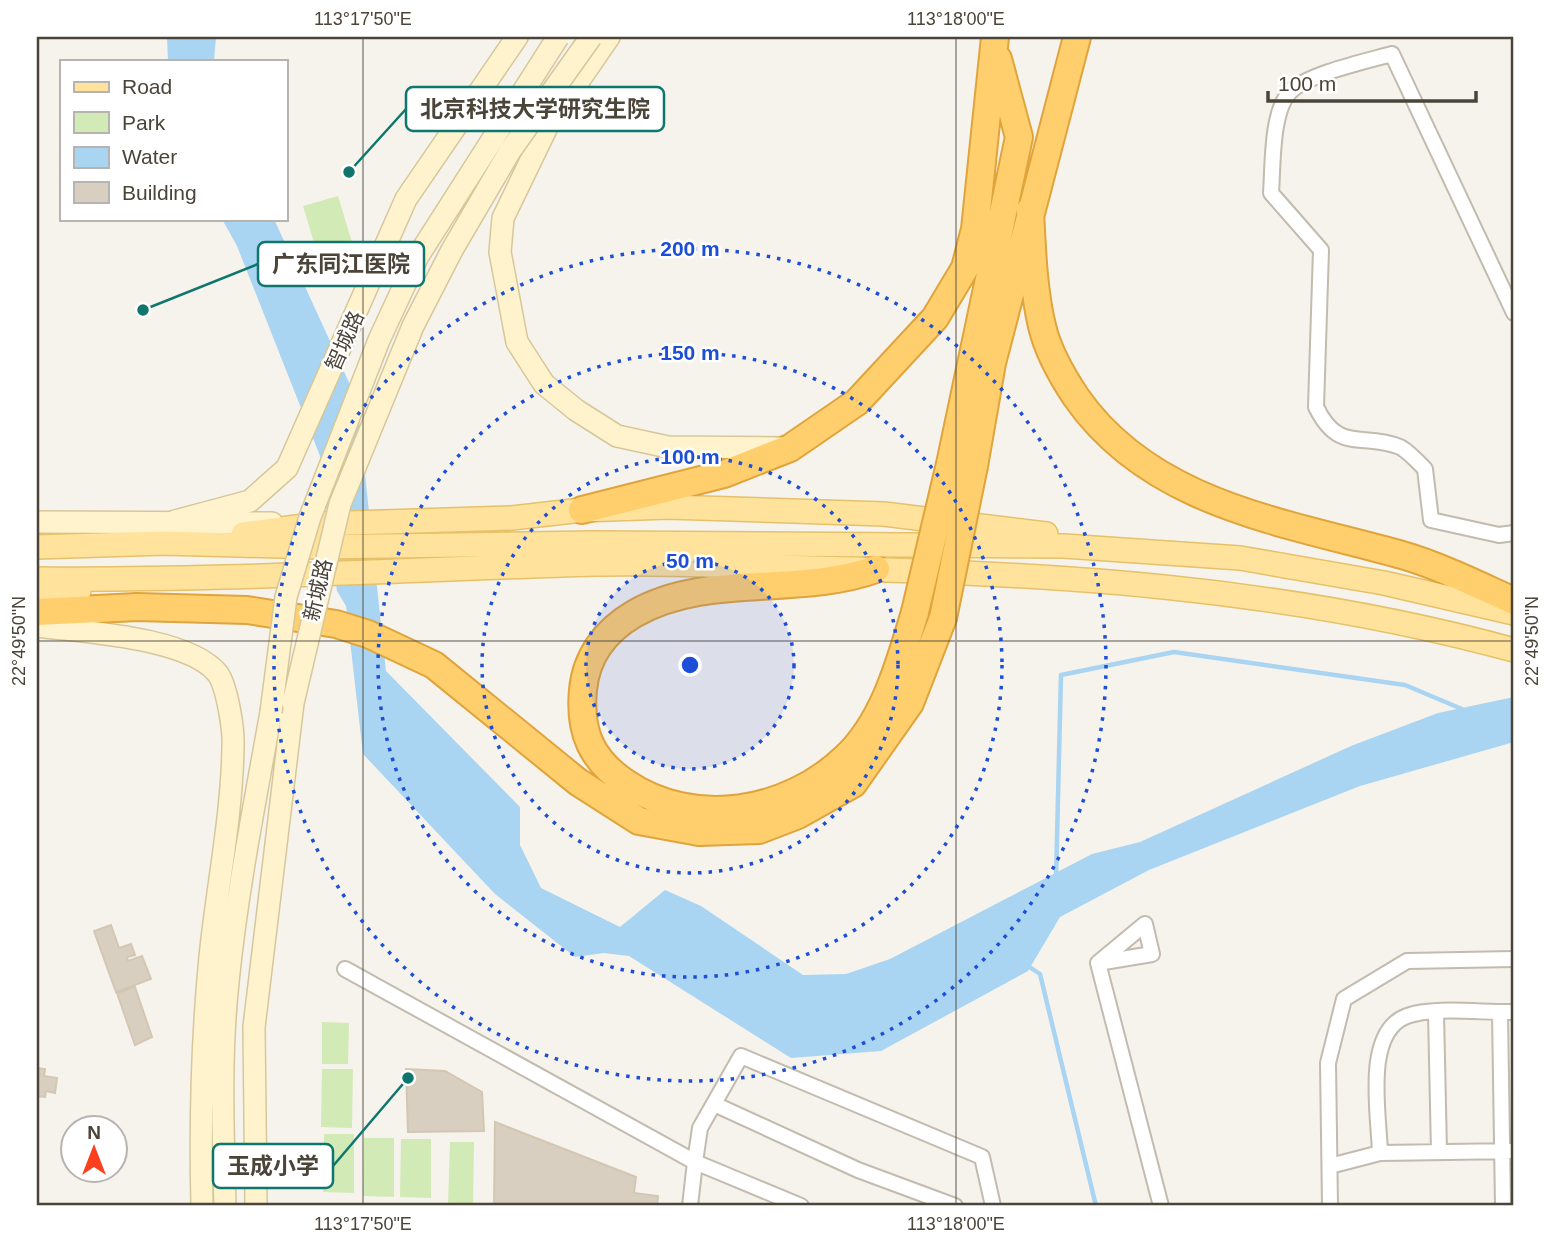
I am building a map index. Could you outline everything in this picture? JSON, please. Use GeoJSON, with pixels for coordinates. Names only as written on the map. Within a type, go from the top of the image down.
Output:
{"type":"FeatureCollection","features":[{"type":"Feature","properties":{"kind":"highway"},"geometry":{"type":"LineString","coordinates":[[876,569],[827,582],[676,596],[634,614],[604,637],[591,658],[584,682],[581,712],[588,744],[606,770],[641,793],[679,807],[725,810],[782,799],[846,758],[867,729],[898,670],[962,465],[992,363],[1077,37]]}},
{"type":"Feature","properties":{"kind":"highway"},"geometry":{"type":"LineString","coordinates":[[582,510],[724,474],[790,448],[857,402],[936,318],[965,268],[975,229],[994,40]]}},
{"type":"Feature","properties":{"kind":"highway"},"geometry":{"type":"LineString","coordinates":[[37,612],[190,607],[247,610],[299,618],[368,634],[434,665],[578,782],[639,821],[699,832],[759,830],[798,815],[853,784],[910,703],[943,618],[962,465],[1019,137],[994,40]]}},
{"type":"Feature","properties":{"kind":"highway"},"geometry":{"type":"LineString","coordinates":[[1030,210],[1034,282],[1042,328],[1061,375],[1094,422],[1133,457],[1184,489],[1304,531],[1404,555],[1514,601]]}},
{"type":"Feature","properties":{"kind":"main road"},"geometry":{"type":"LineString","coordinates":[[37,547],[318,536],[377,524],[512,519],[582,510],[736,507],[884,514],[1240,558],[1384,583],[1514,613]]}},
{"type":"Feature","properties":{"kind":"main road"},"geometry":{"type":"LineString","coordinates":[[318,536],[400,546],[594,543],[1064,546],[1240,558]]}},
{"type":"Feature","properties":{"kind":"main road"},"geometry":{"type":"LineString","coordinates":[[37,579],[305,576],[599,564],[876,569],[1128,581],[1371,615],[1514,650]]}},
{"type":"Feature","properties":{"kind":"main road"},"geometry":{"type":"LineString","coordinates":[[37,597],[178,578]]}},
{"type":"Feature","properties":{"kind":"street","name":"智城路"},"geometry":{"type":"LineString","coordinates":[[175,522],[250,500],[287,468],[406,199],[517,37]]}},
{"type":"Feature","properties":{"kind":"street","name":"新城路"},"geometry":{"type":"LineString","coordinates":[[225,1206],[222,1088],[228,982],[286,597],[310,517],[342,432],[379,340],[418,256],[558,37]]}},
{"type":"Feature","properties":{"kind":"street","name":"新城路"},"geometry":{"type":"LineString","coordinates":[[256,1206],[254,1027],[264,924],[293,703],[340,504],[414,326],[452,250],[510,151],[590,37]]}},
{"type":"Feature","properties":{"kind":"street"},"geometry":{"type":"LineString","coordinates":[[609,37],[547,127],[503,218],[500,252],[517,342],[544,384],[576,410],[617,436],[668,447],[790,448]]}},
{"type":"Feature","properties":{"kind":"street"},"geometry":{"type":"LineString","coordinates":[[1514,313],[1392,54],[1326,73],[1290,92],[1275,126],[1272,193],[1321,250],[1316,407],[1326,428],[1352,439],[1401,447],[1425,469],[1431,520],[1499,535],[1514,533]]}},
{"type":"Feature","properties":{"kind":"street"},"geometry":{"type":"LineString","coordinates":[[37,522],[175,522],[318,536]]}},
{"type":"Feature","properties":{"kind":"street"},"geometry":{"type":"LineString","coordinates":[[37,626],[144,642],[195,655],[219,675],[231,719],[234,745],[210,960],[201,1151],[202,1206]]}},
{"type":"Feature","properties":{"kind":"street"},"geometry":{"type":"LineString","coordinates":[[1330,1206],[1328,1063],[1344,999],[1407,961],[1514,959]]}},
{"type":"Feature","properties":{"kind":"street"},"geometry":{"type":"LineString","coordinates":[[1098,963],[1161,1206]]}},
{"type":"Feature","properties":{"kind":"street"},"geometry":{"type":"LineString","coordinates":[[345,968],[695,1162],[801,1206]]}},
{"type":"Feature","properties":{"kind":"street"},"geometry":{"type":"LineString","coordinates":[[1436,1013],[1439,1152]]}},
{"type":"Feature","properties":{"kind":"street"},"geometry":{"type":"LineString","coordinates":[[1380,1153],[1378,1049],[1389,1026],[1408,1015],[1507,1013],[1507,1151],[1503,1206]]}},
{"type":"Feature","properties":{"kind":"street"},"geometry":{"type":"LineString","coordinates":[[690,1206],[700,1128],[741,1056],[982,1157],[993,1206]]}},
{"type":"Feature","properties":{"kind":"street"},"geometry":{"type":"LineString","coordinates":[[714,1104],[858,1170],[955,1206]]}},
{"type":"Feature","properties":{"kind":"street"},"geometry":{"type":"LineString","coordinates":[[1330,1166],[1380,1153],[1507,1151]]}},
{"type":"Feature","properties":{"kind":"green space"},"geometry":{"type":"Polygon","coordinates":[[[338,196],[357,259],[322,269],[303,206],[338,196]]]}},
{"type":"Feature","properties":{"kind":"green space"},"geometry":{"type":"Polygon","coordinates":[[[322,1022],[349,1023],[348,1064],[322,1064],[322,1022]]]}},
{"type":"Feature","properties":{"kind":"green space"},"geometry":{"type":"Polygon","coordinates":[[[322,1069],[353,1069],[352,1128],[321,1127],[322,1069]]]}},
{"type":"Feature","properties":{"kind":"green space"},"geometry":{"type":"Polygon","coordinates":[[[324,1134],[354,1134],[354,1193],[323,1192],[324,1134]]]}},
{"type":"Feature","properties":{"kind":"green space"},"geometry":{"type":"Polygon","coordinates":[[[364,1138],[394,1138],[394,1197],[363,1196],[364,1138]]]}},
{"type":"Feature","properties":{"kind":"green space"},"geometry":{"type":"Polygon","coordinates":[[[401,1139],[431,1139],[431,1198],[400,1197],[401,1139]]]}},
{"type":"Feature","properties":{"kind":"green space"},"geometry":{"type":"Polygon","coordinates":[[[450,1142],[474,1142],[473,1206],[448,1206],[450,1142]]]}},
{"type":"Feature","properties":{"kind":"water"},"geometry":{"type":"Polygon","coordinates":[[[167,37],[216,37],[214,60],[168,60],[167,37]]]}},
{"type":"Feature","properties":{"kind":"water"},"geometry":{"type":"Polygon","coordinates":[[[223,220],[274,220],[357,400],[386,671],[520,807],[520,845],[541,888],[620,927],[665,890],[701,906],[803,975],[846,974],[890,959],[1092,854],[1140,842],[1351,746],[1438,713],[1514,697],[1514,742],[1360,786],[1149,870],[1060,917],[1028,971],[881,1051],[791,1058],[629,956],[604,953],[575,957],[495,894],[363,754],[346,606],[337,591],[320,456],[237,246],[223,220]]]}},
{"type":"Feature","properties":{"kind":"building"},"geometry":{"type":"Polygon","coordinates":[[[111,925],[119,948],[131,944],[135,955],[127,957],[128,961],[142,956],[151,979],[116,992],[94,931],[111,925]]]}},
{"type":"Feature","properties":{"kind":"building"},"geometry":{"type":"Polygon","coordinates":[[[135,987],[152,1037],[135,1045],[117,993],[135,987]]]}},
{"type":"Feature","properties":{"kind":"building"},"geometry":{"type":"Polygon","coordinates":[[[37,1068],[45,1069],[44,1076],[57,1078],[55,1093],[46,1091],[45,1097],[37,1096],[37,1068]]]}},
{"type":"Feature","properties":{"kind":"building"},"geometry":{"type":"Polygon","coordinates":[[[406,1069],[445,1071],[482,1092],[484,1131],[408,1132],[406,1069]]]}},
{"type":"Feature","properties":{"kind":"building"},"geometry":{"type":"Polygon","coordinates":[[[495,1122],[636,1177],[634,1193],[658,1196],[657,1206],[494,1206],[495,1122]]]}},
{"type":"Feature","properties":{"kind":"waterway"},"geometry":{"type":"LineString","coordinates":[[1056,879],[1061,675],[1174,652],[1405,685],[1462,709]]}},
{"type":"Feature","properties":{"kind":"waterway"},"geometry":{"type":"LineString","coordinates":[[1028,966],[1040,974],[1096,1206]]}},
{"type":"Feature","properties":{"kind":"place","name":"北京科技大学研究生院"},"geometry":{"type":"Point","coordinates":[349,172]}},
{"type":"Feature","properties":{"kind":"place","name":"广东同江医院"},"geometry":{"type":"Point","coordinates":[143,310]}},
{"type":"Feature","properties":{"kind":"place","name":"玉成小学"},"geometry":{"type":"Point","coordinates":[408,1078]}}]}
